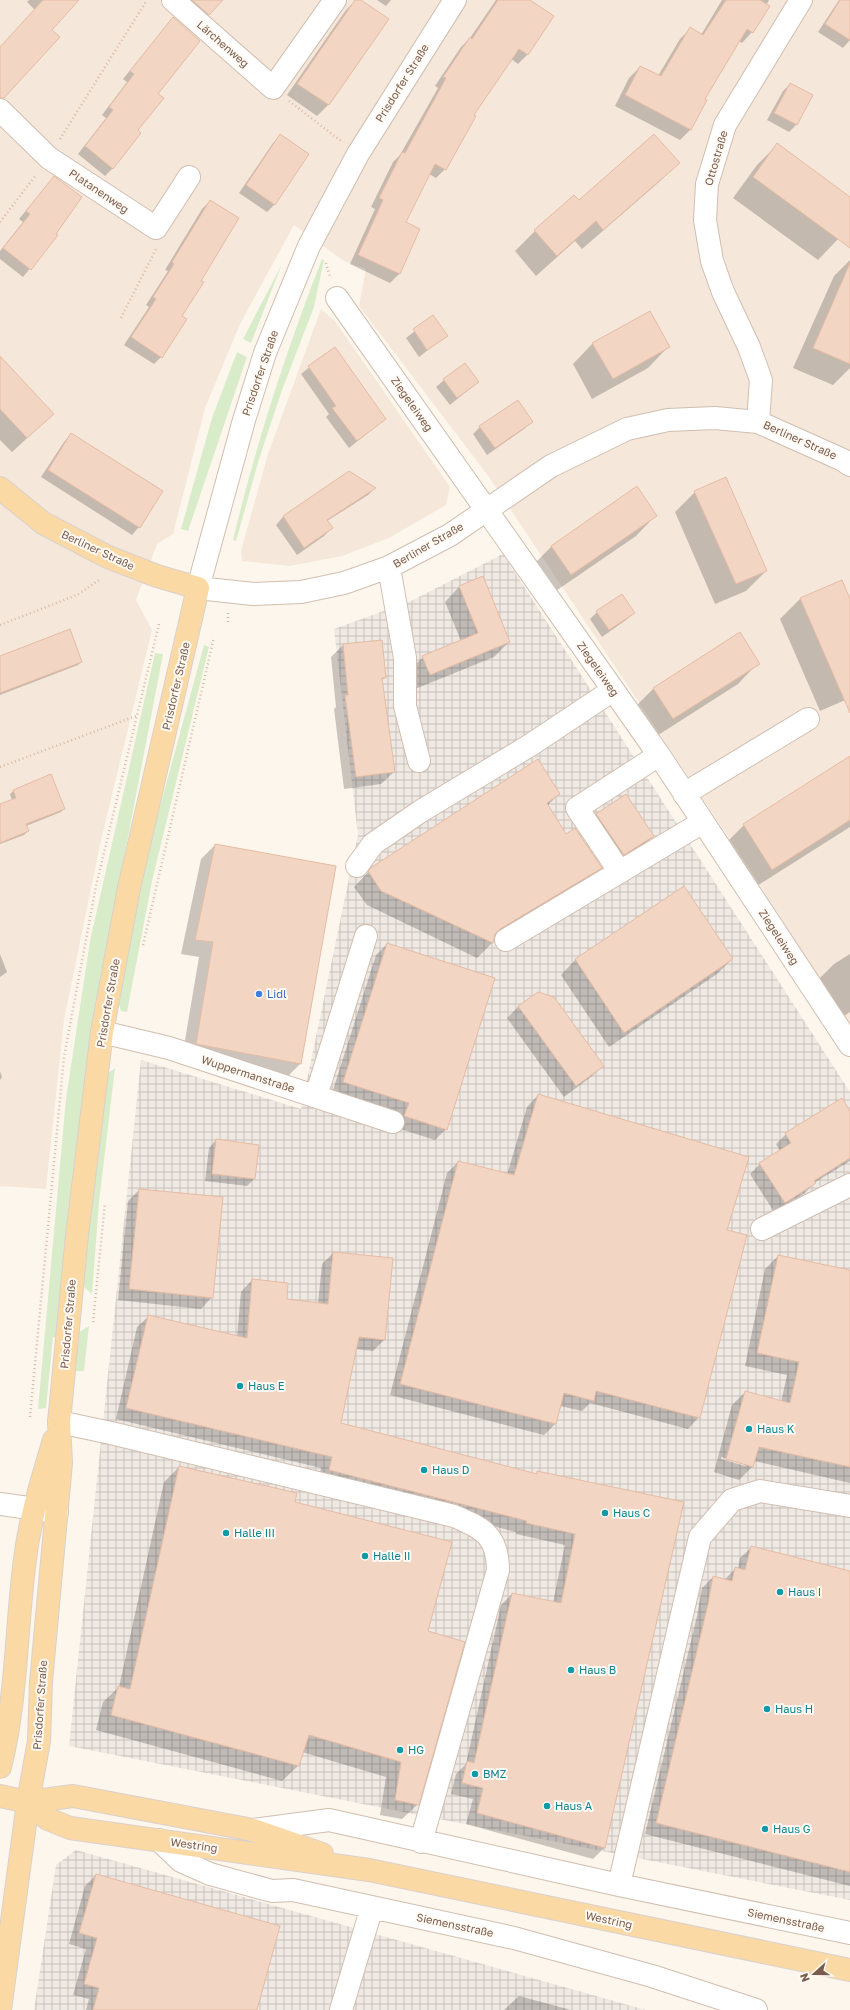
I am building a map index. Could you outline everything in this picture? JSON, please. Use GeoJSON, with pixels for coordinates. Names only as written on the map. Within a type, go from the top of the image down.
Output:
{"type":"FeatureCollection","features":[{"type":"Feature","properties":{"kind":"main road","name":"Berliner Straße"},"geometry":{"type":"LineString","coordinates":[[0,488],[43,523],[108,557],[157,576],[198,588]]}},
{"type":"Feature","properties":{"kind":"main road","name":"Prisdorfer Straße"},"geometry":{"type":"LineString","coordinates":[[0,2010],[28,1802],[39,1741],[41,1682],[61,1463],[59,1422],[77,1235],[102,1032],[129,888],[198,588]]}},
{"type":"Feature","properties":{"kind":"main road","name":"Prisdorfer Straße"},"geometry":{"type":"LineString","coordinates":[[0,1768],[8,1734],[25,1559],[33,1508],[59,1422]]}},
{"type":"Feature","properties":{"kind":"main road","name":"Westring"},"geometry":{"type":"LineString","coordinates":[[0,1796],[28,1802],[73,1796],[253,1830],[369,1870]]}},
{"type":"Feature","properties":{"kind":"main road","name":"Westring"},"geometry":{"type":"LineString","coordinates":[[28,1802],[48,1819],[70,1828],[369,1870],[850,1970]]}},
{"type":"Feature","properties":{"kind":"street","name":"Lärchenweg"},"geometry":{"type":"LineString","coordinates":[[173,0],[273,88]]}},
{"type":"Feature","properties":{"kind":"street"},"geometry":{"type":"LineString","coordinates":[[273,88],[335,0]]}},
{"type":"Feature","properties":{"kind":"street","name":"Prisdorfer Straße"},"geometry":{"type":"LineString","coordinates":[[198,588],[242,427],[265,353],[309,246],[358,154],[455,0]]}},
{"type":"Feature","properties":{"kind":"street","name":"Ottostraße"},"geometry":{"type":"LineString","coordinates":[[758,422],[761,380],[749,347],[723,292],[712,261],[705,220],[707,184],[725,125],[800,0]]}},
{"type":"Feature","properties":{"kind":"street","name":"Platanenweg"},"geometry":{"type":"LineString","coordinates":[[0,110],[49,158],[156,228]]}},
{"type":"Feature","properties":{"kind":"street"},"geometry":{"type":"LineString","coordinates":[[156,228],[189,177]]}},
{"type":"Feature","properties":{"kind":"street","name":"Ziegeleiweg"},"geometry":{"type":"LineString","coordinates":[[337,298],[659,755],[850,1045]]}},
{"type":"Feature","properties":{"kind":"street","name":"Berliner Straße"},"geometry":{"type":"LineString","coordinates":[[198,588],[253,594],[301,592],[344,583],[389,567],[450,535],[551,466],[627,429],[668,420],[715,418],[758,422],[843,460],[850,465]]}},
{"type":"Feature","properties":{"kind":"street"},"geometry":{"type":"LineString","coordinates":[[389,567],[405,658],[405,706],[420,761]]}},
{"type":"Feature","properties":{"kind":"street"},"geometry":{"type":"LineString","coordinates":[[357,866],[373,844],[409,819],[532,744],[613,690]]}},
{"type":"Feature","properties":{"kind":"street"},"geometry":{"type":"LineString","coordinates":[[684,794],[808,719]]}},
{"type":"Feature","properties":{"kind":"street"},"geometry":{"type":"LineString","coordinates":[[620,872],[577,808],[659,755]]}},
{"type":"Feature","properties":{"kind":"street"},"geometry":{"type":"LineString","coordinates":[[506,940],[703,822]]}},
{"type":"Feature","properties":{"kind":"street"},"geometry":{"type":"LineString","coordinates":[[316,1096],[366,936]]}},
{"type":"Feature","properties":{"kind":"street","name":"Wuppermanstraße"},"geometry":{"type":"LineString","coordinates":[[102,1032],[169,1048],[393,1122]]}},
{"type":"Feature","properties":{"kind":"street"},"geometry":{"type":"LineString","coordinates":[[762,1229],[850,1185]]}},
{"type":"Feature","properties":{"kind":"street"},"geometry":{"type":"LineString","coordinates":[[59,1422],[119,1434],[454,1516],[480,1527],[492,1542],[498,1555],[498,1570],[421,1842]]}},
{"type":"Feature","properties":{"kind":"street"},"geometry":{"type":"LineString","coordinates":[[619,1885],[700,1537],[732,1500],[760,1491],[850,1506]]}},
{"type":"Feature","properties":{"kind":"street"},"geometry":{"type":"LineString","coordinates":[[0,1504],[57,1512]]}},
{"type":"Feature","properties":{"kind":"street","name":"Siemensstraße"},"geometry":{"type":"LineString","coordinates":[[253,1830],[329,1820],[421,1842],[619,1885],[850,1933]]}},
{"type":"Feature","properties":{"kind":"street","name":"Siemensstraße"},"geometry":{"type":"LineString","coordinates":[[159,1840],[181,1861],[210,1874],[272,1891],[293,1890],[514,1938],[652,1976],[756,2010]]}},
{"type":"Feature","properties":{"kind":"street"},"geometry":{"type":"LineString","coordinates":[[341,2010],[372,1907]]}},
{"type":"Feature","properties":{"kind":"path"},"geometry":{"type":"LineString","coordinates":[[0,222],[49,158],[147,0]]}},
{"type":"Feature","properties":{"kind":"path"},"geometry":{"type":"LineString","coordinates":[[273,88],[358,154]]}},
{"type":"Feature","properties":{"kind":"path"},"geometry":{"type":"LineString","coordinates":[[121,318],[160,241],[156,228]]}},
{"type":"Feature","properties":{"kind":"path"},"geometry":{"type":"LineString","coordinates":[[309,246],[324,254],[337,298]]}},
{"type":"Feature","properties":{"kind":"path"},"geometry":{"type":"LineString","coordinates":[[0,625],[77,595],[99,580]]}},
{"type":"Feature","properties":{"kind":"path"},"geometry":{"type":"LineString","coordinates":[[142,948],[214,637]]}},
{"type":"Feature","properties":{"kind":"path"},"geometry":{"type":"LineString","coordinates":[[0,767],[136,716]]}},
{"type":"Feature","properties":{"kind":"shaded area"},"geometry":{"type":"Polygon","coordinates":[[[0,0],[850,0],[850,1025],[749,868],[489,477],[359,306],[366,269],[344,261],[294,225],[240,324],[205,408],[173,534],[157,544],[136,600],[152,630],[101,840],[64,1020],[46,1189],[0,1186],[0,0]]]}},
{"type":"Feature","properties":{"kind":"shaded area"},"geometry":{"type":"Polygon","coordinates":[[[321,309],[335,321],[450,487],[446,505],[389,538],[342,556],[290,566],[242,561],[241,551],[268,454],[321,309]]]}},
{"type":"Feature","properties":{"kind":"shaded area"},"geometry":{"type":"Polygon","coordinates":[[[503,554],[850,1092],[850,1900],[69,1746],[141,1060],[301,1109],[358,835],[334,629],[411,601],[503,554]]]}},
{"type":"Feature","properties":{"kind":"shaded area"},"geometry":{"type":"Polygon","coordinates":[[[76,1850],[646,2010],[34,2010],[56,1865],[76,1850]]]}},
{"type":"Feature","properties":{"kind":"green space"},"geometry":{"type":"Polygon","coordinates":[[[322,259],[324,260],[314,307],[282,390],[259,459],[236,541],[233,540],[262,433],[296,328],[322,259]]]}},
{"type":"Feature","properties":{"kind":"green space"},"geometry":{"type":"Polygon","coordinates":[[[282,264],[251,343],[243,339],[282,264]]]}},
{"type":"Feature","properties":{"kind":"green space"},"geometry":{"type":"Polygon","coordinates":[[[237,352],[247,357],[188,531],[181,529],[212,418],[237,352]]]}},
{"type":"Feature","properties":{"kind":"green space"},"geometry":{"type":"Polygon","coordinates":[[[204,645],[209,647],[152,881],[127,1012],[121,1011],[118,1001],[140,880],[204,645]]]}},
{"type":"Feature","properties":{"kind":"green space"},"geometry":{"type":"Polygon","coordinates":[[[155,653],[163,654],[91,1031],[68,1211],[58,1338],[53,1337],[46,1408],[38,1409],[66,1099],[90,941],[155,653]]]}},
{"type":"Feature","properties":{"kind":"green space"},"geometry":{"type":"Polygon","coordinates":[[[115,1068],[99,1202],[92,1294],[83,1286],[106,1075],[115,1068]]]}},
{"type":"Feature","properties":{"kind":"green space"},"geometry":{"type":"Polygon","coordinates":[[[89,1326],[84,1371],[76,1371],[78,1333],[89,1326]]]}},
{"type":"Feature","properties":{"kind":"building"},"geometry":{"type":"Polygon","coordinates":[[[43,0],[79,0],[52,30],[60,37],[4,98],[0,98],[0,47],[43,0]]]}},
{"type":"Feature","properties":{"kind":"building"},"geometry":{"type":"Polygon","coordinates":[[[192,0],[223,0],[209,15],[192,0]]]}},
{"type":"Feature","properties":{"kind":"building"},"geometry":{"type":"Polygon","coordinates":[[[355,0],[361,0],[389,19],[329,105],[297,84],[355,0]]]}},
{"type":"Feature","properties":{"kind":"building"},"geometry":{"type":"Polygon","coordinates":[[[498,0],[530,0],[554,16],[528,55],[519,49],[474,115],[476,116],[446,170],[435,164],[406,222],[420,229],[400,274],[358,255],[383,200],[379,198],[402,152],[405,153],[446,78],[443,77],[470,37],[472,39],[498,0]]]}},
{"type":"Feature","properties":{"kind":"building"},"geometry":{"type":"Polygon","coordinates":[[[726,0],[760,0],[770,6],[753,33],[747,29],[705,99],[707,100],[691,130],[625,95],[640,66],[661,76],[690,27],[703,35],[726,0]]]}},
{"type":"Feature","properties":{"kind":"building"},"geometry":{"type":"Polygon","coordinates":[[[840,0],[850,0],[850,40],[825,24],[840,0]]]}},
{"type":"Feature","properties":{"kind":"building"},"geometry":{"type":"Polygon","coordinates":[[[173,17],[200,41],[158,94],[164,98],[138,130],[141,133],[113,169],[85,146],[113,110],[109,107],[134,74],[130,71],[173,17]]]}},
{"type":"Feature","properties":{"kind":"building"},"geometry":{"type":"Polygon","coordinates":[[[790,83],[813,95],[797,125],[774,113],[790,83]]]}},
{"type":"Feature","properties":{"kind":"building"},"geometry":{"type":"Polygon","coordinates":[[[280,134],[309,154],[275,205],[246,185],[280,134]]]}},
{"type":"Feature","properties":{"kind":"building"},"geometry":{"type":"Polygon","coordinates":[[[654,134],[680,163],[603,230],[596,221],[557,256],[534,230],[574,195],[579,200],[654,134]]]}},
{"type":"Feature","properties":{"kind":"building"},"geometry":{"type":"Polygon","coordinates":[[[777,143],[850,197],[850,248],[753,177],[777,143]]]}},
{"type":"Feature","properties":{"kind":"building"},"geometry":{"type":"Polygon","coordinates":[[[54,176],[82,197],[56,234],[58,235],[31,270],[3,248],[30,214],[26,211],[54,176]]]}},
{"type":"Feature","properties":{"kind":"building"},"geometry":{"type":"Polygon","coordinates":[[[210,200],[239,218],[201,281],[204,282],[182,316],[187,319],[162,358],[131,337],[156,299],[153,297],[174,264],[172,262],[210,200]]]}},
{"type":"Feature","properties":{"kind":"building"},"geometry":{"type":"Polygon","coordinates":[[[850,263],[850,364],[813,348],[850,263]]]}},
{"type":"Feature","properties":{"kind":"building"},"geometry":{"type":"Polygon","coordinates":[[[650,311],[670,347],[613,379],[592,343],[650,311]]]}},
{"type":"Feature","properties":{"kind":"building"},"geometry":{"type":"Polygon","coordinates":[[[433,315],[448,336],[427,350],[413,329],[433,315]]]}},
{"type":"Feature","properties":{"kind":"building"},"geometry":{"type":"Polygon","coordinates":[[[335,347],[386,419],[357,441],[332,408],[336,406],[308,366],[335,347]]]}},
{"type":"Feature","properties":{"kind":"building"},"geometry":{"type":"Polygon","coordinates":[[[0,356],[54,414],[27,438],[0,409],[0,356]]]}},
{"type":"Feature","properties":{"kind":"building"},"geometry":{"type":"Polygon","coordinates":[[[465,363],[479,382],[457,398],[443,379],[465,363]]]}},
{"type":"Feature","properties":{"kind":"building"},"geometry":{"type":"Polygon","coordinates":[[[518,400],[533,422],[495,448],[479,426],[518,400]]]}},
{"type":"Feature","properties":{"kind":"building"},"geometry":{"type":"Polygon","coordinates":[[[71,433],[163,491],[140,528],[48,470],[71,433]]]}},
{"type":"Feature","properties":{"kind":"building"},"geometry":{"type":"Polygon","coordinates":[[[349,471],[376,488],[327,520],[333,528],[304,548],[283,516],[349,471]]]}},
{"type":"Feature","properties":{"kind":"building"},"geometry":{"type":"Polygon","coordinates":[[[726,477],[767,571],[736,584],[694,491],[726,477]]]}},
{"type":"Feature","properties":{"kind":"building"},"geometry":{"type":"Polygon","coordinates":[[[637,486],[657,516],[571,575],[551,546],[637,486]]]}},
{"type":"Feature","properties":{"kind":"building"},"geometry":{"type":"Polygon","coordinates":[[[483,576],[510,642],[430,675],[422,656],[478,633],[459,586],[483,576]]]}},
{"type":"Feature","properties":{"kind":"building"},"geometry":{"type":"Polygon","coordinates":[[[842,580],[850,599],[850,713],[800,598],[842,580]]]}},
{"type":"Feature","properties":{"kind":"building"},"geometry":{"type":"Polygon","coordinates":[[[622,594],[635,613],[609,630],[596,611],[622,594]]]}},
{"type":"Feature","properties":{"kind":"building"},"geometry":{"type":"Polygon","coordinates":[[[70,629],[82,662],[0,693],[0,656],[70,629]]]}},
{"type":"Feature","properties":{"kind":"building"},"geometry":{"type":"Polygon","coordinates":[[[740,632],[760,664],[673,719],[653,688],[740,632]]]}},
{"type":"Feature","properties":{"kind":"building"},"geometry":{"type":"Polygon","coordinates":[[[382,640],[386,678],[382,678],[395,772],[356,777],[345,695],[348,695],[343,644],[382,640]]]}},
{"type":"Feature","properties":{"kind":"building"},"geometry":{"type":"Polygon","coordinates":[[[850,756],[850,820],[772,870],[743,824],[850,756]]]}},
{"type":"Feature","properties":{"kind":"building"},"geometry":{"type":"Polygon","coordinates":[[[538,759],[560,794],[547,803],[566,834],[575,828],[602,868],[500,929],[495,934],[493,943],[381,891],[368,871],[372,867],[538,759]]]}},
{"type":"Feature","properties":{"kind":"building"},"geometry":{"type":"Polygon","coordinates":[[[51,774],[65,809],[26,824],[29,831],[0,843],[0,804],[16,798],[13,790],[51,774]]]}},
{"type":"Feature","properties":{"kind":"building"},"geometry":{"type":"Polygon","coordinates":[[[626,794],[654,836],[624,855],[596,814],[626,794]]]}},
{"type":"Feature","properties":{"kind":"building","name":"Lidl"},"geometry":{"type":"Polygon","coordinates":[[[215,844],[336,866],[301,1064],[196,1044],[213,942],[195,940],[215,844]]]}},
{"type":"Feature","properties":{"kind":"building"},"geometry":{"type":"Polygon","coordinates":[[[684,886],[733,959],[624,1033],[575,959],[684,886]]]}},
{"type":"Feature","properties":{"kind":"building"},"geometry":{"type":"Polygon","coordinates":[[[387,943],[495,978],[447,1130],[404,1116],[409,1103],[343,1082],[387,943]]]}},
{"type":"Feature","properties":{"kind":"building"},"geometry":{"type":"Polygon","coordinates":[[[538,992],[554,997],[604,1066],[576,1086],[518,1006],[538,992]]]}},
{"type":"Feature","properties":{"kind":"building"},"geometry":{"type":"Polygon","coordinates":[[[538,1094],[749,1157],[727,1230],[747,1235],[700,1418],[596,1391],[594,1401],[564,1393],[556,1424],[400,1384],[458,1161],[514,1175],[538,1094]]]}},
{"type":"Feature","properties":{"kind":"building"},"geometry":{"type":"Polygon","coordinates":[[[842,1098],[850,1111],[850,1158],[814,1181],[816,1183],[785,1203],[759,1163],[791,1143],[785,1133],[842,1098]]]}},
{"type":"Feature","properties":{"kind":"building"},"geometry":{"type":"Polygon","coordinates":[[[216,1139],[259,1145],[255,1179],[212,1174],[216,1139]]]}},
{"type":"Feature","properties":{"kind":"building"},"geometry":{"type":"Polygon","coordinates":[[[139,1189],[223,1197],[213,1298],[129,1289],[139,1189]]]}},
{"type":"Feature","properties":{"kind":"building"},"geometry":{"type":"Polygon","coordinates":[[[333,1252],[393,1258],[385,1340],[359,1337],[341,1423],[537,1474],[537,1471],[684,1502],[605,1848],[477,1813],[483,1788],[462,1783],[467,1761],[474,1763],[512,1593],[561,1603],[575,1534],[526,1523],[527,1521],[329,1470],[332,1457],[126,1408],[148,1315],[247,1338],[252,1279],[288,1283],[287,1299],[328,1304],[333,1252]]]}},
{"type":"Feature","properties":{"kind":"building"},"geometry":{"type":"Polygon","coordinates":[[[778,1255],[850,1270],[850,1467],[759,1447],[753,1467],[726,1459],[745,1391],[790,1403],[799,1362],[757,1353],[778,1255]]]}},
{"type":"Feature","properties":{"kind":"building"},"geometry":{"type":"Polygon","coordinates":[[[179,1466],[297,1493],[295,1502],[452,1542],[428,1631],[465,1642],[419,1805],[395,1800],[401,1762],[309,1735],[299,1766],[111,1715],[118,1686],[130,1689],[179,1466]]]}},
{"type":"Feature","properties":{"kind":"building","name":"Haus H"},"geometry":{"type":"Polygon","coordinates":[[[751,1546],[850,1571],[850,1872],[656,1823],[708,1604],[713,1576],[732,1581],[735,1567],[745,1570],[751,1546]]]}},
{"type":"Feature","properties":{"kind":"building"},"geometry":{"type":"Polygon","coordinates":[[[96,1874],[280,1926],[257,2010],[93,2010],[99,1988],[84,1984],[97,1938],[79,1933],[96,1874]]]}},
{"type":"Feature","properties":{"kind":"place","name":"Lidl"},"geometry":{"type":"Point","coordinates":[259,994]}},
{"type":"Feature","properties":{"kind":"place","name":"Haus E"},"geometry":{"type":"Point","coordinates":[240,1386]}},
{"type":"Feature","properties":{"kind":"place","name":"Haus K"},"geometry":{"type":"Point","coordinates":[749,1429]}},
{"type":"Feature","properties":{"kind":"place","name":"Haus D"},"geometry":{"type":"Point","coordinates":[424,1470]}},
{"type":"Feature","properties":{"kind":"place","name":"Haus C"},"geometry":{"type":"Point","coordinates":[605,1513]}},
{"type":"Feature","properties":{"kind":"place","name":"Halle III"},"geometry":{"type":"Point","coordinates":[226,1533]}},
{"type":"Feature","properties":{"kind":"place","name":"Halle II"},"geometry":{"type":"Point","coordinates":[365,1556]}},
{"type":"Feature","properties":{"kind":"place","name":"Haus I"},"geometry":{"type":"Point","coordinates":[780,1592]}},
{"type":"Feature","properties":{"kind":"place","name":"Haus B"},"geometry":{"type":"Point","coordinates":[571,1670]}},
{"type":"Feature","properties":{"kind":"place","name":"Haus H"},"geometry":{"type":"Point","coordinates":[767,1709]}},
{"type":"Feature","properties":{"kind":"place","name":"HG"},"geometry":{"type":"Point","coordinates":[400,1750]}},
{"type":"Feature","properties":{"kind":"place","name":"BMZ"},"geometry":{"type":"Point","coordinates":[475,1774]}},
{"type":"Feature","properties":{"kind":"place","name":"Haus A"},"geometry":{"type":"Point","coordinates":[547,1806]}},
{"type":"Feature","properties":{"kind":"place","name":"Haus G"},"geometry":{"type":"Point","coordinates":[765,1829]}}]}
